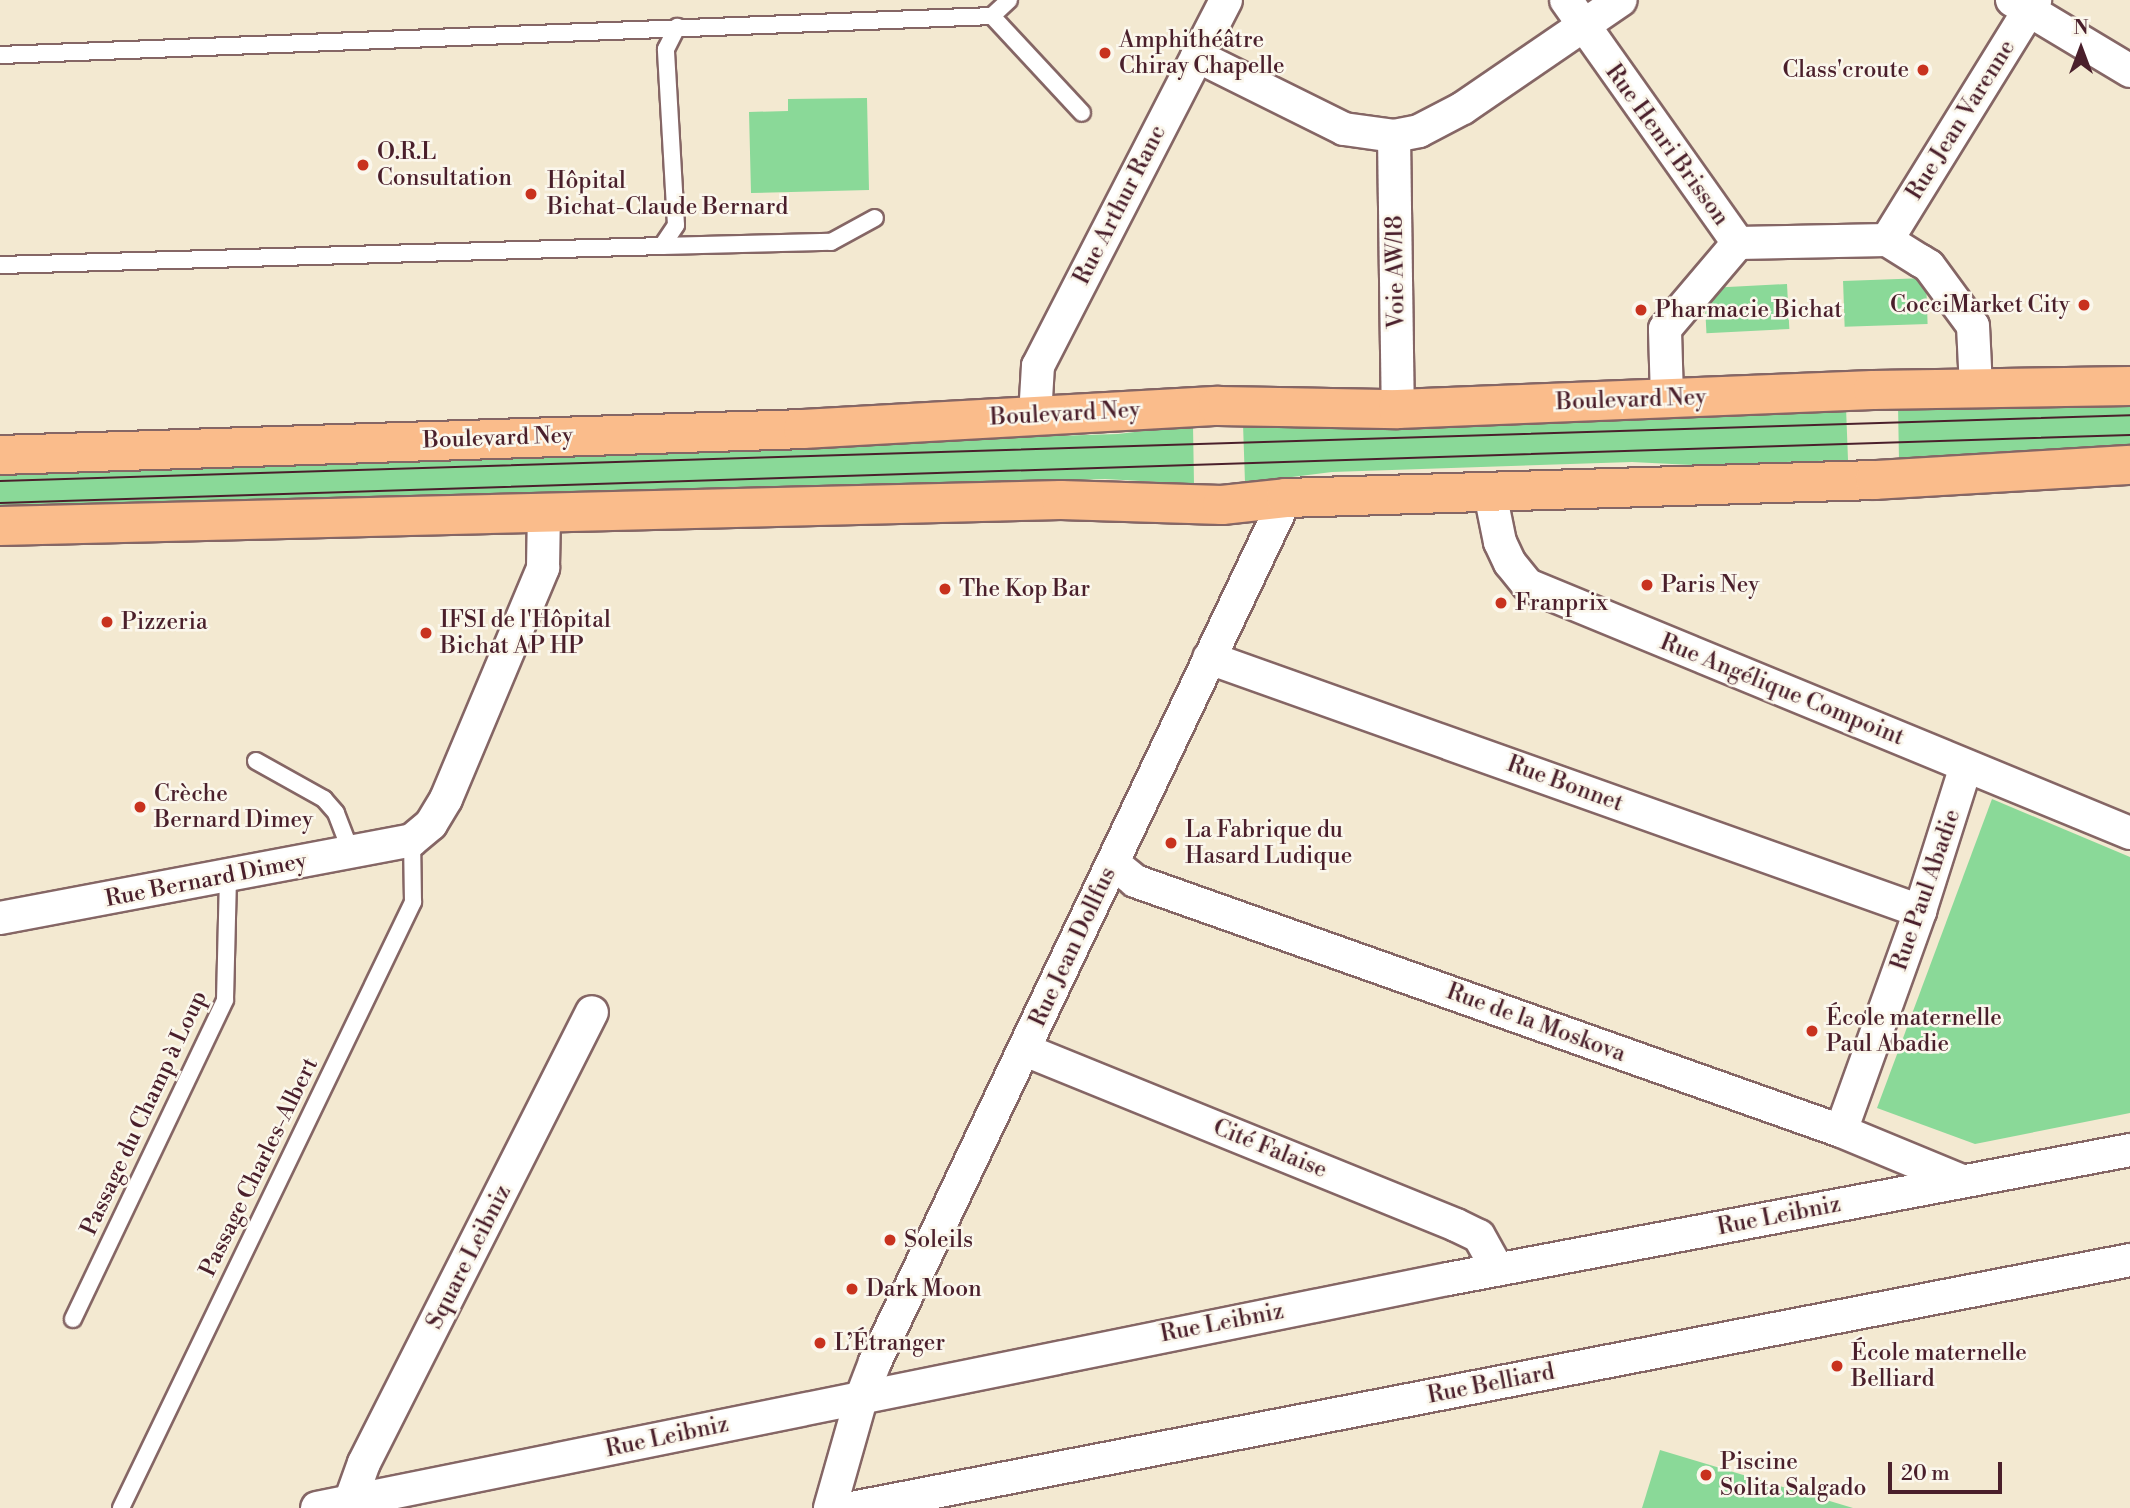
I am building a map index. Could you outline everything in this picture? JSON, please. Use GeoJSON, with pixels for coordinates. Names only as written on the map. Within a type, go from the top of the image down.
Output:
{"type":"FeatureCollection","features":[{"type":"Feature","properties":{"kind":"main road","name":"Boulevard Ney"},"geometry":{"type":"LineString","coordinates":[[0,455],[803,429],[1218,406],[1398,409],[1976,388],[2130,386]]}},
{"type":"Feature","properties":{"kind":"main road"},"geometry":{"type":"LineString","coordinates":[[0,526],[1061,500],[1222,505],[1286,498],[1875,480],[2130,465]]}},
{"type":"Feature","properties":{"kind":"street","name":"Rue Arthur Ranc"},"geometry":{"type":"LineString","coordinates":[[1035,416],[1038,366],[1226,0]]}},
{"type":"Feature","properties":{"kind":"street","name":"Rue Henri Brisson"},"geometry":{"type":"LineString","coordinates":[[1566,0],[1738,243],[1665,329],[1667,398]]}},
{"type":"Feature","properties":{"kind":"street"},"geometry":{"type":"LineString","coordinates":[[1197,56],[1344,129],[1394,136],[1419,131],[1463,108],[1621,0]]}},
{"type":"Feature","properties":{"kind":"street"},"geometry":{"type":"LineString","coordinates":[[2025,3],[2130,71]]}},
{"type":"Feature","properties":{"kind":"street","name":"Rue Jean Varenne"},"geometry":{"type":"LineString","coordinates":[[1887,240],[2025,3]]}},
{"type":"Feature","properties":{"kind":"street","name":"Voie AW/18"},"geometry":{"type":"LineString","coordinates":[[1394,136],[1398,409]]}},
{"type":"Feature","properties":{"kind":"street"},"geometry":{"type":"LineString","coordinates":[[1738,243],[1887,240],[1928,266],[1972,326],[1976,388]]}},
{"type":"Feature","properties":{"kind":"street","name":"Rue Angélique Compoint"},"geometry":{"type":"LineString","coordinates":[[1490,493],[1500,542],[1510,563],[1528,585],[2130,833]]}},
{"type":"Feature","properties":{"kind":"street","name":"Rue Jean Dollfus"},"geometry":{"type":"LineString","coordinates":[[830,1508],[862,1396],[875,1362],[1286,498]]}},
{"type":"Feature","properties":{"kind":"street"},"geometry":{"type":"LineString","coordinates":[[412,840],[432,824],[446,799],[543,568],[544,513]]}},
{"type":"Feature","properties":{"kind":"street","name":"Rue Bonnet"},"geometry":{"type":"LineString","coordinates":[[1209,658],[1920,911]]}},
{"type":"Feature","properties":{"kind":"street","name":"Rue Paul Abadie"},"geometry":{"type":"LineString","coordinates":[[1841,1131],[1920,911],[1966,766]]}},
{"type":"Feature","properties":{"kind":"street","name":"Rue Bernard Dimey"},"geometry":{"type":"LineString","coordinates":[[0,918],[228,877],[412,840]]}},
{"type":"Feature","properties":{"kind":"street","name":"Rue de la Moskova"},"geometry":{"type":"LineString","coordinates":[[1112,863],[1135,881],[1841,1131],[1962,1181]]}},
{"type":"Feature","properties":{"kind":"street","name":"Square Leibniz"},"geometry":{"type":"LineString","coordinates":[[350,1502],[364,1463],[592,1012]]}},
{"type":"Feature","properties":{"kind":"street","name":"Cité Falaise"},"geometry":{"type":"LineString","coordinates":[[1025,1050],[1457,1225],[1479,1236],[1497,1269]]}},
{"type":"Feature","properties":{"kind":"street","name":"Rue Leibniz"},"geometry":{"type":"LineString","coordinates":[[317,1508],[1497,1269],[2130,1150]]}},
{"type":"Feature","properties":{"kind":"street","name":"Rue Belliard"},"geometry":{"type":"LineString","coordinates":[[852,1508],[2130,1260]]}},
{"type":"Feature","properties":{"kind":"lane"},"geometry":{"type":"LineString","coordinates":[[0,55],[992,16],[1009,0]]}},
{"type":"Feature","properties":{"kind":"lane"},"geometry":{"type":"LineString","coordinates":[[992,16],[1082,113]]}},
{"type":"Feature","properties":{"kind":"lane"},"geometry":{"type":"LineString","coordinates":[[662,246],[676,225],[666,49],[677,27]]}},
{"type":"Feature","properties":{"kind":"lane"},"geometry":{"type":"LineString","coordinates":[[0,265],[831,242],[875,218]]}},
{"type":"Feature","properties":{"kind":"lane"},"geometry":{"type":"LineString","coordinates":[[256,761],[324,799],[336,813],[351,852]]}},
{"type":"Feature","properties":{"kind":"lane","name":"Passage Charles-Albert"},"geometry":{"type":"LineString","coordinates":[[121,1508],[414,902],[412,840]]}},
{"type":"Feature","properties":{"kind":"lane","name":"Passage du Champ à Loup"},"geometry":{"type":"LineString","coordinates":[[73,1319],[225,1000],[228,877]]}},
{"type":"Feature","properties":{"kind":"green space"},"geometry":{"type":"Polygon","coordinates":[[[867,98],[869,190],[751,193],[749,112],[788,111],[788,99],[867,98]]]}},
{"type":"Feature","properties":{"kind":"green space"},"geometry":{"type":"Polygon","coordinates":[[[1926,278],[1928,324],[1845,327],[1843,281],[1926,278]]]}},
{"type":"Feature","properties":{"kind":"green space"},"geometry":{"type":"Polygon","coordinates":[[[1787,284],[1789,329],[1706,333],[1704,288],[1787,284]]]}},
{"type":"Feature","properties":{"kind":"green space"},"geometry":{"type":"Polygon","coordinates":[[[2130,404],[2130,447],[2006,451],[1899,460],[1898,406],[2130,404]]]}},
{"type":"Feature","properties":{"kind":"green space"},"geometry":{"type":"Polygon","coordinates":[[[1846,407],[1848,460],[1692,465],[1632,462],[1332,472],[1245,483],[1243,424],[1328,429],[1596,420],[1846,407]]]}},
{"type":"Feature","properties":{"kind":"green space"},"geometry":{"type":"Polygon","coordinates":[[[1193,425],[1194,484],[1105,479],[0,514],[0,470],[1118,434],[1193,425]]]}},
{"type":"Feature","properties":{"kind":"green space"},"geometry":{"type":"Polygon","coordinates":[[[1992,799],[2130,857],[2130,1113],[1975,1144],[1877,1108],[1992,799]]]}},
{"type":"Feature","properties":{"kind":"green space","name":"Piscine Solita Salgado"},"geometry":{"type":"Polygon","coordinates":[[[1660,1450],[1853,1508],[1642,1508],[1660,1450]]]}},
{"type":"Feature","properties":{"kind":"tram line"},"geometry":{"type":"LineString","coordinates":[[0,481],[2130,415]]}},
{"type":"Feature","properties":{"kind":"tram line"},"geometry":{"type":"LineString","coordinates":[[0,503],[2130,435]]}},
{"type":"Feature","properties":{"kind":"place","name":"Amphithéâtre Chiray Chapelle"},"geometry":{"type":"Point","coordinates":[1105,53]}},
{"type":"Feature","properties":{"kind":"place","name":"Class'croute"},"geometry":{"type":"Point","coordinates":[1923,70]}},
{"type":"Feature","properties":{"kind":"place","name":"O.R.L Consultation"},"geometry":{"type":"Point","coordinates":[363,165]}},
{"type":"Feature","properties":{"kind":"place","name":"Hôpital Bichat-Claude Bernard"},"geometry":{"type":"Point","coordinates":[531,194]}},
{"type":"Feature","properties":{"kind":"place","name":"CocciMarket City"},"geometry":{"type":"Point","coordinates":[2084,305]}},
{"type":"Feature","properties":{"kind":"place","name":"Pharmacie Bichat"},"geometry":{"type":"Point","coordinates":[1641,310]}},
{"type":"Feature","properties":{"kind":"place","name":"Paris Ney"},"geometry":{"type":"Point","coordinates":[1647,585]}},
{"type":"Feature","properties":{"kind":"place","name":"The Kop Bar"},"geometry":{"type":"Point","coordinates":[945,589]}},
{"type":"Feature","properties":{"kind":"place","name":"Franprix"},"geometry":{"type":"Point","coordinates":[1501,603]}},
{"type":"Feature","properties":{"kind":"place","name":"Pizzeria"},"geometry":{"type":"Point","coordinates":[107,622]}},
{"type":"Feature","properties":{"kind":"place","name":"IFSI de l'Hôpital Bichat AP HP"},"geometry":{"type":"Point","coordinates":[426,633]}},
{"type":"Feature","properties":{"kind":"place","name":"Crèche Bernard Dimey"},"geometry":{"type":"Point","coordinates":[140,807]}},
{"type":"Feature","properties":{"kind":"place","name":"La Fabrique du Hasard Ludique"},"geometry":{"type":"Point","coordinates":[1171,843]}},
{"type":"Feature","properties":{"kind":"place","name":"École maternelle Paul Abadie"},"geometry":{"type":"Point","coordinates":[1812,1031]}},
{"type":"Feature","properties":{"kind":"place","name":"Soleils"},"geometry":{"type":"Point","coordinates":[890,1240]}},
{"type":"Feature","properties":{"kind":"place","name":"Dark Moon"},"geometry":{"type":"Point","coordinates":[852,1289]}},
{"type":"Feature","properties":{"kind":"place","name":"L’Étranger"},"geometry":{"type":"Point","coordinates":[820,1343]}},
{"type":"Feature","properties":{"kind":"place","name":"École maternelle Belliard"},"geometry":{"type":"Point","coordinates":[1837,1366]}},
{"type":"Feature","properties":{"kind":"place","name":"Piscine Solita Salgado"},"geometry":{"type":"Point","coordinates":[1706,1475]}}]}
